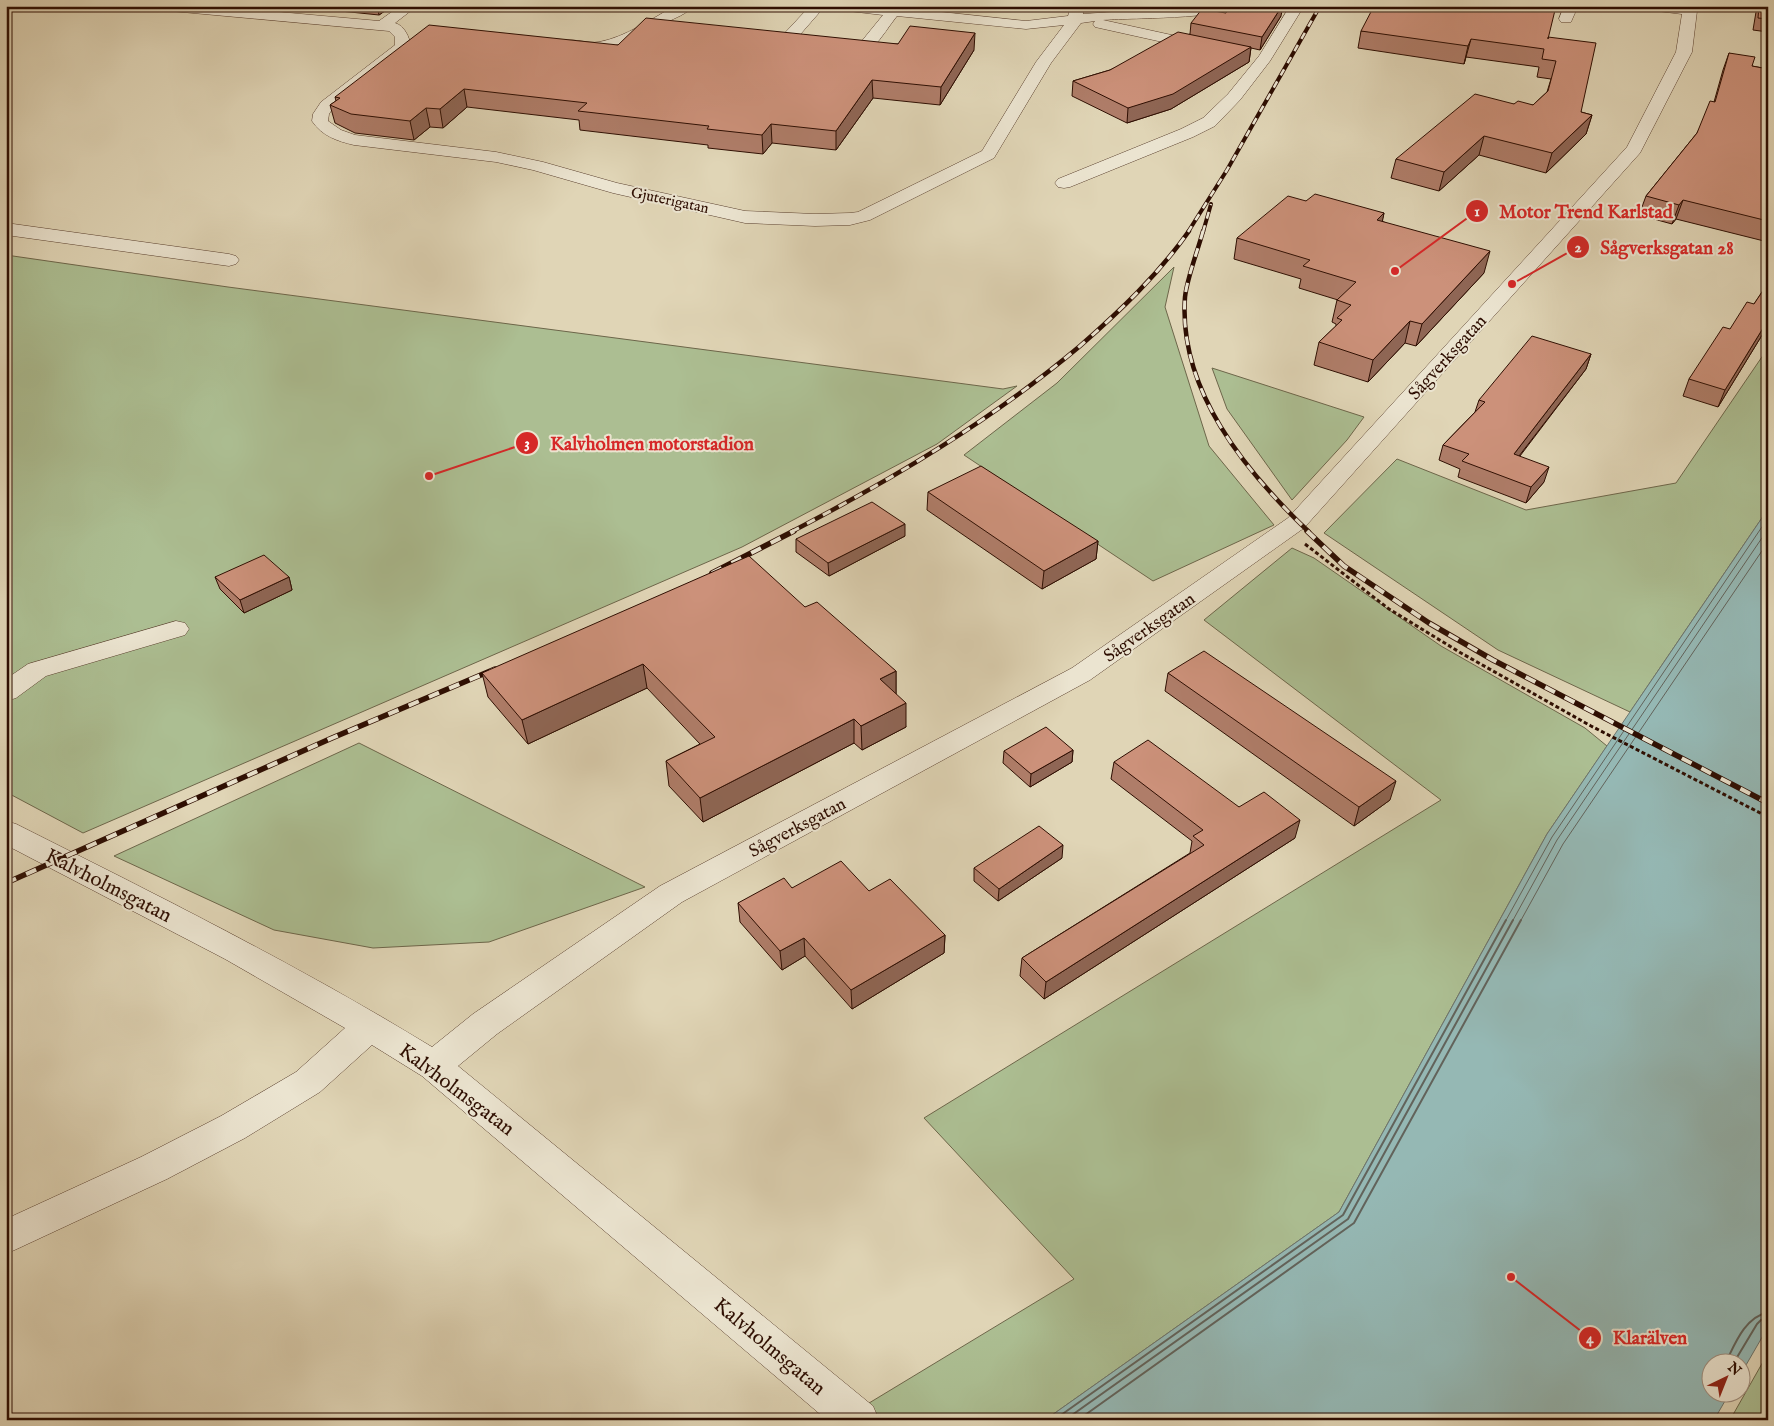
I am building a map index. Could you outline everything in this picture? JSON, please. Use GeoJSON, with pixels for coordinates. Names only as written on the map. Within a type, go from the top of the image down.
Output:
{"type":"FeatureCollection","features":[{"type":"Feature","properties":{"kind":"street"},"geometry":{"type":"LineString","coordinates":[[160,6],[384,24],[410,6]]}},
{"type":"Feature","properties":{"kind":"street"},"geometry":{"type":"LineString","coordinates":[[554,42],[592,47],[602,45],[631,34],[686,6]]}},
{"type":"Feature","properties":{"kind":"street"},"geometry":{"type":"LineString","coordinates":[[818,6],[790,36],[790,40],[844,48],[861,47],[866,45],[893,12]]}},
{"type":"Feature","properties":{"kind":"street"},"geometry":{"type":"LineString","coordinates":[[840,6],[1014,25],[1048,23],[1077,12],[1110,15],[1188,12],[1231,6]]}},
{"type":"Feature","properties":{"kind":"street"},"geometry":{"type":"LineString","coordinates":[[1064,182],[1187,133],[1209,122],[1234,97],[1265,58],[1297,6]]}},
{"type":"Feature","properties":{"kind":"street"},"geometry":{"type":"LineString","coordinates":[[1650,6],[1690,9]]}},
{"type":"Feature","properties":{"kind":"street","name":"Sågverksgatan"},"geometry":{"type":"LineString","coordinates":[[434,1066],[485,1024],[672,894],[1081,674],[1287,530],[1303,516],[1634,150],[1684,52],[1690,9]]}},
{"type":"Feature","properties":{"kind":"street"},"geometry":{"type":"LineString","coordinates":[[1077,12],[1219,49]]}},
{"type":"Feature","properties":{"kind":"street","name":"Gjuterigatan"},"geometry":{"type":"LineString","coordinates":[[384,24],[397,29],[411,39],[396,53],[328,105],[321,114],[320,121],[328,131],[354,140],[496,157],[537,166],[613,188],[745,217],[815,220],[850,219],[864,216],[988,154],[1077,12]]}},
{"type":"Feature","properties":{"kind":"street"},"geometry":{"type":"LineString","coordinates":[[1247,54],[1265,58]]}},
{"type":"Feature","properties":{"kind":"street"},"geometry":{"type":"LineString","coordinates":[[6,229],[229,260]]}},
{"type":"Feature","properties":{"kind":"street"},"geometry":{"type":"LineString","coordinates":[[6,692],[37,670],[176,629]]}},
{"type":"Feature","properties":{"kind":"street","name":"Kalvholmsgatan"},"geometry":{"type":"LineString","coordinates":[[6,832],[236,950],[370,1026],[434,1066],[859,1420]]}},
{"type":"Feature","properties":{"kind":"street"},"geometry":{"type":"LineString","coordinates":[[6,1237],[154,1168],[233,1127],[308,1082],[370,1026]]}},
{"type":"Feature","properties":{"kind":"path"},"geometry":{"type":"LineString","coordinates":[[1287,530],[1342,574],[1416,627],[1559,709],[1768,817]]}},
{"type":"Feature","properties":{"kind":"green space"},"geometry":{"type":"Polygon","coordinates":[[[6,255],[228,287],[1003,389],[1017,386],[937,444],[742,547],[83,833],[6,792],[6,255]]]}},
{"type":"Feature","properties":{"kind":"green space"},"geometry":{"type":"Polygon","coordinates":[[[1174,267],[1165,307],[1209,446],[1274,525],[1153,581],[964,455],[1057,383],[1174,267]]]}},
{"type":"Feature","properties":{"kind":"green space"},"geometry":{"type":"Polygon","coordinates":[[[1768,348],[1768,509],[1630,712],[1498,650],[1324,533],[1397,459],[1526,510],[1676,483],[1768,348]]]}},
{"type":"Feature","properties":{"kind":"green space"},"geometry":{"type":"Polygon","coordinates":[[[1212,368],[1364,417],[1347,440],[1292,500],[1227,409],[1212,368]]]}},
{"type":"Feature","properties":{"kind":"green space"},"geometry":{"type":"Polygon","coordinates":[[[1292,548],[1314,558],[1441,646],[1585,728],[1607,746],[1547,834],[1339,1212],[1045,1420],[841,1420],[1074,1279],[924,1118],[1441,800],[1204,620],[1292,548]]]}},
{"type":"Feature","properties":{"kind":"green space"},"geometry":{"type":"Polygon","coordinates":[[[359,743],[645,887],[489,942],[373,948],[274,930],[114,856],[359,743]]]}},
{"type":"Feature","properties":{"kind":"green space"},"geometry":{"type":"Polygon","coordinates":[[[1768,1353],[1768,1420],[1730,1420],[1739,1404],[1752,1404],[1752,1381],[1768,1353]]]}},
{"type":"Feature","properties":{"kind":"water"},"geometry":{"type":"Polygon","coordinates":[[[1768,509],[1768,1327],[1752,1355],[1702,1354],[1702,1404],[1723,1404],[1714,1420],[1045,1420],[1339,1212],[1547,834],[1768,509]]]}},
{"type":"Feature","properties":{"kind":"building"},"geometry":{"type":"Polygon","coordinates":[[[1230,6],[1282,6],[1262,37],[1191,23],[1202,9],[1226,13],[1230,6]]]}},
{"type":"Feature","properties":{"kind":"building"},"geometry":{"type":"Polygon","coordinates":[[[1374,6],[1556,6],[1548,37],[1596,43],[1581,112],[1592,115],[1552,153],[1484,136],[1444,172],[1396,159],[1475,94],[1514,104],[1518,101],[1533,105],[1548,91],[1556,61],[1542,59],[1544,49],[1471,39],[1468,46],[1361,31],[1374,6]]]}},
{"type":"Feature","properties":{"kind":"building"},"geometry":{"type":"Polygon","coordinates":[[[1759,6],[1768,6],[1768,19],[1758,18],[1759,6]]]}},
{"type":"Feature","properties":{"kind":"building"},"geometry":{"type":"Polygon","coordinates":[[[646,18],[898,44],[910,26],[975,33],[941,87],[872,80],[836,131],[771,124],[762,135],[707,129],[709,126],[578,111],[587,103],[464,89],[440,109],[426,108],[410,121],[351,114],[330,105],[340,98],[335,97],[429,25],[618,45],[646,18]]]}},
{"type":"Feature","properties":{"kind":"building"},"geometry":{"type":"Polygon","coordinates":[[[1178,32],[1251,47],[1173,94],[1128,108],[1073,81],[1110,70],[1178,32]]]}},
{"type":"Feature","properties":{"kind":"building"},"geometry":{"type":"Polygon","coordinates":[[[1729,53],[1755,57],[1752,66],[1768,69],[1768,221],[1683,200],[1679,205],[1646,196],[1697,133],[1710,101],[1715,102],[1729,53]]]}},
{"type":"Feature","properties":{"kind":"building"},"geometry":{"type":"Polygon","coordinates":[[[1315,194],[1384,213],[1377,220],[1490,251],[1422,324],[1410,321],[1373,360],[1319,342],[1342,320],[1337,318],[1351,305],[1337,300],[1356,282],[1303,266],[1310,260],[1237,238],[1288,196],[1306,201],[1315,194]]]}},
{"type":"Feature","properties":{"kind":"building"},"geometry":{"type":"Polygon","coordinates":[[[1768,283],[1768,320],[1725,390],[1689,379],[1723,327],[1730,329],[1747,302],[1754,304],[1768,283]]]}},
{"type":"Feature","properties":{"kind":"building"},"geometry":{"type":"Polygon","coordinates":[[[1532,336],[1591,354],[1514,454],[1549,467],[1531,487],[1462,461],[1469,454],[1443,445],[1485,402],[1479,400],[1532,336]]]}},
{"type":"Feature","properties":{"kind":"building"},"geometry":{"type":"Polygon","coordinates":[[[981,466],[1098,541],[1044,571],[928,492],[981,466]]]}},
{"type":"Feature","properties":{"kind":"building"},"geometry":{"type":"Polygon","coordinates":[[[872,502],[905,524],[828,563],[796,539],[872,502]]]}},
{"type":"Feature","properties":{"kind":"building"},"geometry":{"type":"Polygon","coordinates":[[[264,555],[289,577],[240,600],[215,577],[264,555]]]}},
{"type":"Feature","properties":{"kind":"building"},"geometry":{"type":"Polygon","coordinates":[[[749,556],[805,607],[817,602],[896,671],[880,679],[906,703],[861,726],[854,719],[700,798],[666,761],[715,737],[643,664],[522,720],[482,673],[749,556]]]}},
{"type":"Feature","properties":{"kind":"building"},"geometry":{"type":"Polygon","coordinates":[[[1204,651],[1396,781],[1359,807],[1168,673],[1204,651]]]}},
{"type":"Feature","properties":{"kind":"building"},"geometry":{"type":"Polygon","coordinates":[[[1046,727],[1073,750],[1031,774],[1004,751],[1046,727]]]}},
{"type":"Feature","properties":{"kind":"building"},"geometry":{"type":"Polygon","coordinates":[[[1148,740],[1239,807],[1264,792],[1300,820],[1046,982],[1022,958],[1204,845],[1193,836],[1203,830],[1114,762],[1148,740]]]}},
{"type":"Feature","properties":{"kind":"building"},"geometry":{"type":"Polygon","coordinates":[[[1039,826],[1063,845],[999,889],[974,868],[1039,826]]]}},
{"type":"Feature","properties":{"kind":"building"},"geometry":{"type":"Polygon","coordinates":[[[841,861],[869,891],[890,879],[945,935],[851,990],[804,938],[780,951],[738,903],[784,878],[792,888],[841,861]]]}},
{"type":"Feature","properties":{"kind":"railway"},"geometry":{"type":"LineString","coordinates":[[1188,232],[1227,170],[1320,6]]}},
{"type":"Feature","properties":{"kind":"railway"},"geometry":{"type":"LineString","coordinates":[[1203,232],[1211,204]]}},
{"type":"Feature","properties":{"kind":"railway"},"geometry":{"type":"LineString","coordinates":[[791,532],[867,491],[941,447],[1012,399],[1080,346],[1124,306],[1165,263],[1189,231]]}},
{"type":"Feature","properties":{"kind":"railway"},"geometry":{"type":"LineString","coordinates":[[1203,231],[1185,297],[1186,331],[1193,365],[1205,396],[1221,427],[1240,456],[1262,483],[1309,532]]}},
{"type":"Feature","properties":{"kind":"railway"},"geometry":{"type":"LineString","coordinates":[[712,573],[794,531]]}},
{"type":"Feature","properties":{"kind":"railway"},"geometry":{"type":"LineString","coordinates":[[1307,531],[1344,566],[1429,623],[1493,660],[1768,803]]}},
{"type":"Feature","properties":{"kind":"railway"},"geometry":{"type":"LineString","coordinates":[[6,883],[332,738],[495,669]]}},
{"type":"Feature","properties":{"kind":"place","name":"Motor Trend Karlstad"},"geometry":{"type":"Point","coordinates":[1395,271]}},
{"type":"Feature","properties":{"kind":"place","name":"Sågverksgatan 28"},"geometry":{"type":"Point","coordinates":[1512,284]}},
{"type":"Feature","properties":{"kind":"place","name":"Kalvholmen motorstadion"},"geometry":{"type":"Point","coordinates":[429,476]}},
{"type":"Feature","properties":{"kind":"place","name":"Klarälven"},"geometry":{"type":"Point","coordinates":[1511,1277]}}]}
